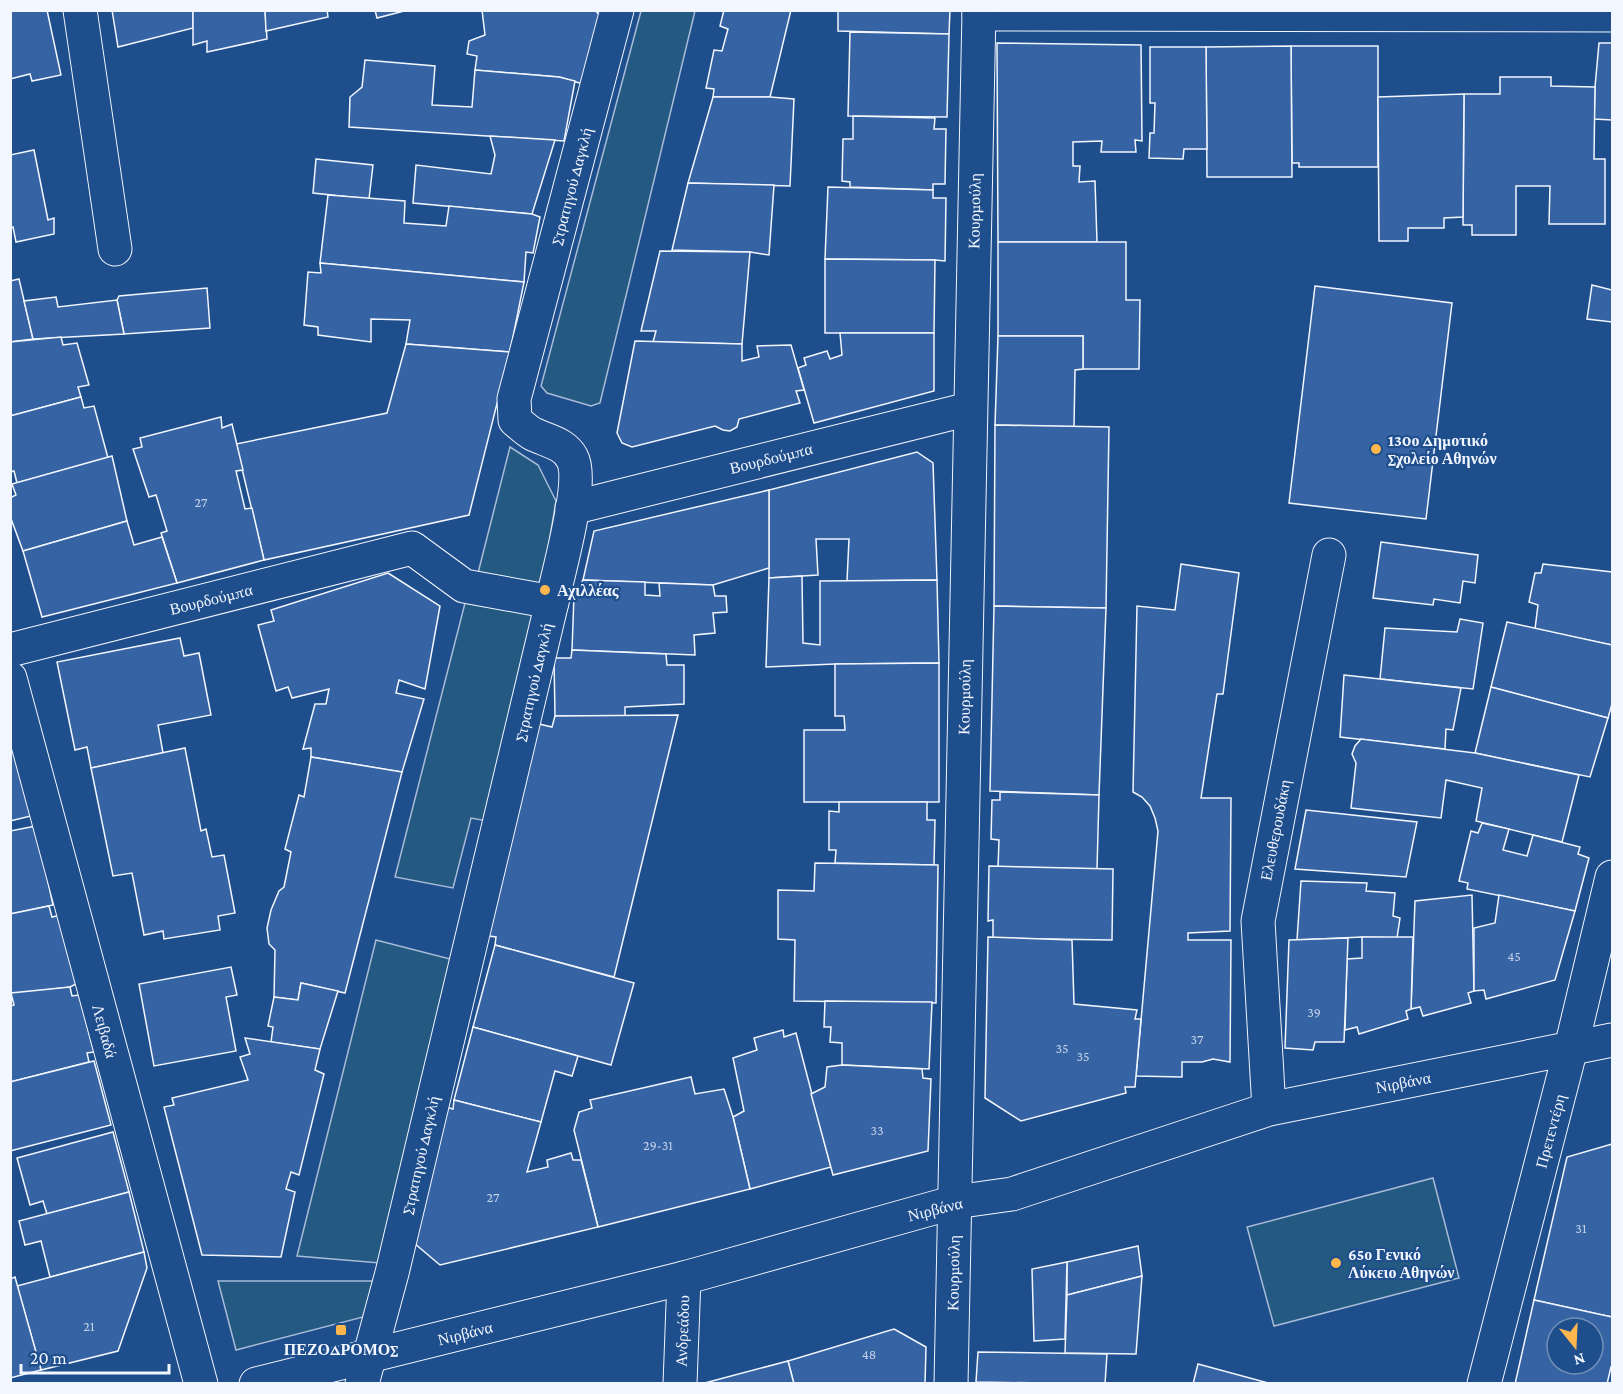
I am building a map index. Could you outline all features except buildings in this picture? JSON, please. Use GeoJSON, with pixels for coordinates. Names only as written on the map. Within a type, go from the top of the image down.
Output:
{"type":"FeatureCollection","features":[{"type":"Feature","properties":{"kind":"street"},"geometry":{"type":"LineString","coordinates":[[80,10],[116,249]]}},
{"type":"Feature","properties":{"kind":"street","name":"Στρατηγού Δαγκλή"},"geometry":{"type":"LineString","coordinates":[[365,1370],[392,1273],[552,602],[572,508],[576,472],[572,458],[561,445],[532,434],[515,420],[514,399],[617,10]]}},
{"type":"Feature","properties":{"kind":"street"},"geometry":{"type":"LineString","coordinates":[[979,12],[1612,15]]}},
{"type":"Feature","properties":{"kind":"street","name":"Κουρμούλη"},"geometry":{"type":"LineString","coordinates":[[951,1383],[969,409],[979,12]]}},
{"type":"Feature","properties":{"kind":"street","name":"Βουρδούμπα"},"geometry":{"type":"LineString","coordinates":[[572,508],[969,409]]}},
{"type":"Feature","properties":{"kind":"street","name":"Βουρδούμπα"},"geometry":{"type":"LineString","coordinates":[[10,650],[412,548],[464,586],[552,602]]}},
{"type":"Feature","properties":{"kind":"street","name":"Ελευθερουδάκη"},"geometry":{"type":"LineString","coordinates":[[1269,1109],[1258,921],[1329,555]]}},
{"type":"Feature","properties":{"kind":"street","name":"Λειβαδά"},"geometry":{"type":"LineString","coordinates":[[10,678],[201,1383]]}},
{"type":"Feature","properties":{"kind":"street","name":"Πρετεντέρη"},"geometry":{"type":"LineString","coordinates":[[1484,1383],[1571,1048],[1612,877]]}},
{"type":"Feature","properties":{"kind":"street","name":"Νιρβάνα"},"geometry":{"type":"LineString","coordinates":[[256,1383],[365,1370],[955,1203],[1012,1194],[1269,1109],[1612,1040]]}},
{"type":"Feature","properties":{"kind":"street","name":"Ανδρεάδου"},"geometry":{"type":"LineString","coordinates":[[680,1383],[684,1278]]}},
{"type":"Feature","properties":{"kind":"shaded area"},"geometry":{"type":"Polygon","coordinates":[[[641,11],[695,11],[600,403],[591,406],[547,393],[541,386],[641,11]]]}},
{"type":"Feature","properties":{"kind":"shaded area"},"geometry":{"type":"Polygon","coordinates":[[[510,447],[538,465],[556,501],[541,590],[477,577],[510,447]]]}},
{"type":"Feature","properties":{"kind":"shaded area"},"geometry":{"type":"Polygon","coordinates":[[[465,603],[538,615],[487,821],[471,818],[453,888],[395,877],[465,603]]]}},
{"type":"Feature","properties":{"kind":"shaded area"},"geometry":{"type":"Polygon","coordinates":[[[376,940],[454,960],[380,1263],[297,1256],[376,940]]]}},
{"type":"Feature","properties":{"kind":"shaded area"},"geometry":{"type":"Polygon","coordinates":[[[1433,1178],[1459,1278],[1274,1326],[1247,1227],[1433,1178]]]}},
{"type":"Feature","properties":{"kind":"shaded area"},"geometry":{"type":"Polygon","coordinates":[[[218,1281],[374,1281],[367,1316],[236,1350],[218,1281]]]}},
{"type":"Feature","properties":{"kind":"place","name":"130ο Δημοτικό Σχολείο Αθηνών"},"geometry":{"type":"Point","coordinates":[1376,449]}},
{"type":"Feature","properties":{"kind":"place","name":"Αχιλλέας"},"geometry":{"type":"Point","coordinates":[545,590]}},
{"type":"Feature","properties":{"kind":"place","name":"65ο Γενικό Λύκειο Αθηνών"},"geometry":{"type":"Point","coordinates":[1336,1263]}},
{"type":"Feature","properties":{"kind":"place","name":"ΠΕΖΟΔΡΟΜΟΣ"},"geometry":{"type":"Point","coordinates":[341,1330]}}]}
